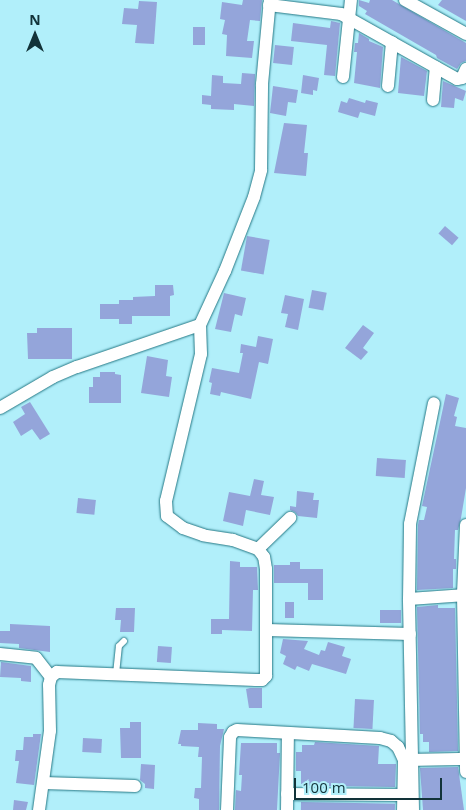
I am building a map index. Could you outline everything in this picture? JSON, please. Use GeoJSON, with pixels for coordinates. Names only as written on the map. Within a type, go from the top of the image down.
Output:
{"type":"FeatureCollection","features":[{"type":"Feature","properties":{"kind":"street"},"geometry":{"type":"LineString","coordinates":[[343,77],[351,0]]}},
{"type":"Feature","properties":{"kind":"street"},"geometry":{"type":"LineString","coordinates":[[405,0],[466,34]]}},
{"type":"Feature","properties":{"kind":"street"},"geometry":{"type":"LineString","coordinates":[[39,810],[50,731],[49,685],[51,677],[57,672],[262,680],[267,671],[266,570],[264,557],[258,549],[246,543],[203,535],[184,528],[167,516],[166,501],[201,354],[200,325],[229,262],[254,197],[261,170],[262,84],[270,3],[330,12],[350,18],[460,80],[466,69]]}},
{"type":"Feature","properties":{"kind":"street"},"geometry":{"type":"LineString","coordinates":[[388,86],[392,42]]}},
{"type":"Feature","properties":{"kind":"street"},"geometry":{"type":"LineString","coordinates":[[433,100],[436,67]]}},
{"type":"Feature","properties":{"kind":"street"},"geometry":{"type":"LineString","coordinates":[[0,408],[54,377],[77,367],[200,325]]}},
{"type":"Feature","properties":{"kind":"street"},"geometry":{"type":"LineString","coordinates":[[413,810],[409,599],[410,524],[434,403]]}},
{"type":"Feature","properties":{"kind":"street"},"geometry":{"type":"LineString","coordinates":[[258,549],[290,518]]}},
{"type":"Feature","properties":{"kind":"street"},"geometry":{"type":"LineString","coordinates":[[465,533],[466,772]]}},
{"type":"Feature","properties":{"kind":"street"},"geometry":{"type":"LineString","coordinates":[[409,599],[464,595]]}},
{"type":"Feature","properties":{"kind":"street"},"geometry":{"type":"LineString","coordinates":[[267,630],[410,634]]}},
{"type":"Feature","properties":{"kind":"street"},"geometry":{"type":"LineString","coordinates":[[0,654],[36,658],[51,677]]}},
{"type":"Feature","properties":{"kind":"street"},"geometry":{"type":"LineString","coordinates":[[227,810],[231,733],[237,730],[380,738],[391,741],[398,747],[404,760],[403,810]]}},
{"type":"Feature","properties":{"kind":"street"},"geometry":{"type":"LineString","coordinates":[[287,810],[288,733]]}},
{"type":"Feature","properties":{"kind":"street"},"geometry":{"type":"LineString","coordinates":[[412,760],[466,759]]}},
{"type":"Feature","properties":{"kind":"street"},"geometry":{"type":"LineString","coordinates":[[44,784],[135,786]]}},
{"type":"Feature","properties":{"kind":"street"},"geometry":{"type":"LineString","coordinates":[[288,794],[403,795]]}},
{"type":"Feature","properties":{"kind":"lane"},"geometry":{"type":"LineString","coordinates":[[116,674],[119,646],[124,641]]}},
{"type":"Feature","properties":{"kind":"building"},"geometry":{"type":"Polygon","coordinates":[[[243,0],[262,0],[260,21],[250,20],[247,41],[254,41],[252,58],[226,56],[227,35],[222,34],[225,20],[220,19],[222,2],[242,5],[243,0]]]}},
{"type":"Feature","properties":{"kind":"building"},"geometry":{"type":"Polygon","coordinates":[[[359,0],[369,3],[370,0],[392,0],[466,43],[466,61],[461,63],[457,69],[437,58],[436,55],[365,14],[367,11],[359,6],[359,0]]]}},
{"type":"Feature","properties":{"kind":"building"},"geometry":{"type":"Polygon","coordinates":[[[442,0],[466,0],[466,21],[438,5],[442,0]]]}},
{"type":"Feature","properties":{"kind":"building"},"geometry":{"type":"Polygon","coordinates":[[[139,1],[157,2],[154,44],[135,43],[137,25],[122,24],[124,8],[138,9],[139,1]]]}},
{"type":"Feature","properties":{"kind":"building"},"geometry":{"type":"Polygon","coordinates":[[[331,21],[340,23],[335,76],[324,75],[327,45],[291,41],[293,23],[330,28],[331,21]]]}},
{"type":"Feature","properties":{"kind":"building"},"geometry":{"type":"Polygon","coordinates":[[[193,27],[205,27],[205,45],[193,45],[193,27]]]}},
{"type":"Feature","properties":{"kind":"building"},"geometry":{"type":"Polygon","coordinates":[[[359,33],[369,39],[369,41],[383,47],[380,88],[354,83],[357,52],[354,52],[355,43],[358,43],[359,33]]]}},
{"type":"Feature","properties":{"kind":"building"},"geometry":{"type":"Polygon","coordinates":[[[275,45],[294,47],[292,65],[273,63],[275,45]]]}},
{"type":"Feature","properties":{"kind":"building"},"geometry":{"type":"Polygon","coordinates":[[[401,57],[427,71],[424,96],[398,93],[401,57]]]}},
{"type":"Feature","properties":{"kind":"building"},"geometry":{"type":"Polygon","coordinates":[[[242,73],[255,74],[254,106],[234,104],[234,110],[211,109],[211,105],[202,104],[202,95],[211,96],[212,75],[223,76],[223,83],[241,84],[242,73]]]}},
{"type":"Feature","properties":{"kind":"building"},"geometry":{"type":"Polygon","coordinates":[[[303,75],[319,78],[317,91],[313,90],[313,95],[301,93],[303,75]]]}},
{"type":"Feature","properties":{"kind":"building"},"geometry":{"type":"Polygon","coordinates":[[[443,81],[466,91],[463,101],[455,98],[454,108],[441,107],[443,81]]]}},
{"type":"Feature","properties":{"kind":"building"},"geometry":{"type":"Polygon","coordinates":[[[273,86],[298,90],[296,103],[288,102],[286,116],[270,113],[273,86]]]}},
{"type":"Feature","properties":{"kind":"building"},"geometry":{"type":"Polygon","coordinates":[[[349,98],[365,103],[366,100],[378,103],[375,116],[360,112],[358,118],[338,112],[341,101],[347,103],[349,98]]]}},
{"type":"Feature","properties":{"kind":"building"},"geometry":{"type":"Polygon","coordinates":[[[284,123],[307,125],[304,153],[308,153],[306,176],[274,173],[284,123]]]}},
{"type":"Feature","properties":{"kind":"building"},"geometry":{"type":"Polygon","coordinates":[[[445,226],[459,238],[452,245],[438,234],[445,226]]]}},
{"type":"Feature","properties":{"kind":"building"},"geometry":{"type":"Polygon","coordinates":[[[247,236],[270,240],[264,274],[241,270],[247,236]]]}},
{"type":"Feature","properties":{"kind":"building"},"geometry":{"type":"Polygon","coordinates":[[[155,285],[173,285],[174,295],[170,296],[170,316],[132,316],[132,324],[119,324],[119,319],[100,319],[100,304],[119,304],[119,300],[133,300],[133,297],[155,296],[155,285]]]}},
{"type":"Feature","properties":{"kind":"building"},"geometry":{"type":"Polygon","coordinates":[[[312,290],[327,293],[323,311],[309,308],[312,290]]]}},
{"type":"Feature","properties":{"kind":"building"},"geometry":{"type":"Polygon","coordinates":[[[224,293],[246,298],[242,316],[235,314],[231,332],[215,329],[224,293]]]}},
{"type":"Feature","properties":{"kind":"building"},"geometry":{"type":"Polygon","coordinates":[[[285,295],[304,299],[298,330],[285,327],[288,314],[281,313],[285,295]]]}},
{"type":"Feature","properties":{"kind":"building"},"geometry":{"type":"Polygon","coordinates":[[[363,325],[374,333],[363,348],[368,352],[361,360],[345,348],[363,325]]]}},
{"type":"Feature","properties":{"kind":"building"},"geometry":{"type":"Polygon","coordinates":[[[37,328],[72,328],[72,359],[28,359],[27,333],[37,333],[37,328]]]}},
{"type":"Feature","properties":{"kind":"building"},"geometry":{"type":"Polygon","coordinates":[[[258,336],[273,339],[268,364],[259,362],[251,399],[221,392],[220,396],[210,394],[212,383],[209,382],[212,368],[239,373],[243,353],[240,353],[241,344],[256,347],[258,336]]]}},
{"type":"Feature","properties":{"kind":"building"},"geometry":{"type":"Polygon","coordinates":[[[147,356],[168,360],[166,376],[172,377],[169,397],[141,393],[147,356]]]}},
{"type":"Feature","properties":{"kind":"building"},"geometry":{"type":"Polygon","coordinates":[[[100,372],[115,372],[115,374],[121,375],[121,403],[89,403],[89,387],[93,387],[93,377],[100,377],[100,372]]]}},
{"type":"Feature","properties":{"kind":"building"},"geometry":{"type":"Polygon","coordinates":[[[446,394],[459,398],[454,416],[457,417],[455,426],[466,428],[466,488],[458,530],[455,530],[454,559],[456,559],[456,569],[453,569],[453,588],[417,590],[418,525],[419,520],[424,520],[427,507],[422,506],[446,394]]]}},
{"type":"Feature","properties":{"kind":"building"},"geometry":{"type":"Polygon","coordinates":[[[30,402],[50,434],[40,440],[32,429],[21,436],[13,422],[25,414],[21,407],[30,402]]]}},
{"type":"Feature","properties":{"kind":"building"},"geometry":{"type":"Polygon","coordinates":[[[377,458],[406,460],[405,478],[376,476],[377,458]]]}},
{"type":"Feature","properties":{"kind":"building"},"geometry":{"type":"Polygon","coordinates":[[[254,479],[264,481],[261,495],[274,497],[270,515],[246,510],[243,526],[223,521],[229,492],[250,496],[254,479]]]}},
{"type":"Feature","properties":{"kind":"building"},"geometry":{"type":"Polygon","coordinates":[[[297,491],[314,493],[313,500],[319,500],[317,518],[298,516],[290,510],[290,506],[296,507],[297,491]]]}},
{"type":"Feature","properties":{"kind":"building"},"geometry":{"type":"Polygon","coordinates":[[[78,498],[96,500],[94,515],[76,513],[78,498]]]}},
{"type":"Feature","properties":{"kind":"building"},"geometry":{"type":"Polygon","coordinates":[[[230,561],[240,562],[240,567],[257,567],[258,590],[253,590],[252,631],[222,630],[222,634],[211,634],[211,619],[229,619],[230,561]]]}},
{"type":"Feature","properties":{"kind":"building"},"geometry":{"type":"Polygon","coordinates":[[[290,562],[300,562],[300,569],[323,569],[323,600],[308,600],[308,583],[274,583],[274,565],[290,565],[290,562]]]}},
{"type":"Feature","properties":{"kind":"building"},"geometry":{"type":"Polygon","coordinates":[[[285,602],[294,602],[294,618],[285,618],[285,602]]]}},
{"type":"Feature","properties":{"kind":"building"},"geometry":{"type":"Polygon","coordinates":[[[438,605],[438,608],[455,608],[458,751],[429,752],[429,742],[423,742],[423,734],[420,734],[417,607],[438,605]]]}},
{"type":"Feature","properties":{"kind":"building"},"geometry":{"type":"Polygon","coordinates":[[[116,608],[135,608],[134,632],[120,632],[121,620],[115,620],[116,608]]]}},
{"type":"Feature","properties":{"kind":"building"},"geometry":{"type":"Polygon","coordinates":[[[380,610],[401,610],[401,623],[380,623],[380,610]]]}},
{"type":"Feature","properties":{"kind":"building"},"geometry":{"type":"Polygon","coordinates":[[[10,624],[50,626],[50,652],[19,648],[19,644],[0,643],[0,631],[10,631],[10,624]]]}},
{"type":"Feature","properties":{"kind":"building"},"geometry":{"type":"Polygon","coordinates":[[[283,639],[308,641],[304,649],[319,655],[321,650],[325,651],[328,642],[345,647],[342,656],[351,659],[346,674],[312,664],[309,671],[297,666],[295,670],[283,664],[286,656],[280,653],[283,639]]]}},
{"type":"Feature","properties":{"kind":"building"},"geometry":{"type":"Polygon","coordinates":[[[158,646],[172,647],[171,663],[157,662],[158,646]]]}},
{"type":"Feature","properties":{"kind":"building"},"geometry":{"type":"Polygon","coordinates":[[[1,662],[31,666],[31,682],[21,681],[21,678],[0,677],[1,662]]]}},
{"type":"Feature","properties":{"kind":"building"},"geometry":{"type":"Polygon","coordinates":[[[262,688],[262,708],[249,708],[246,689],[262,688]]]}},
{"type":"Feature","properties":{"kind":"building"},"geometry":{"type":"Polygon","coordinates":[[[355,699],[374,700],[372,729],[353,728],[355,699]]]}},
{"type":"Feature","properties":{"kind":"building"},"geometry":{"type":"Polygon","coordinates":[[[130,722],[141,722],[141,758],[121,758],[120,728],[130,728],[130,722]]]}},
{"type":"Feature","properties":{"kind":"building"},"geometry":{"type":"Polygon","coordinates":[[[198,723],[217,724],[217,729],[224,729],[220,746],[219,810],[199,810],[199,799],[194,798],[195,788],[201,788],[202,757],[198,757],[199,747],[181,746],[181,744],[178,744],[181,730],[198,730],[198,723]]]}},
{"type":"Feature","properties":{"kind":"building"},"geometry":{"type":"Polygon","coordinates":[[[33,734],[41,734],[34,785],[16,783],[19,761],[15,761],[16,750],[23,750],[24,737],[33,737],[33,734]]]}},
{"type":"Feature","properties":{"kind":"building"},"geometry":{"type":"Polygon","coordinates":[[[83,738],[102,739],[101,753],[82,752],[83,738]]]}},
{"type":"Feature","properties":{"kind":"building"},"geometry":{"type":"Polygon","coordinates":[[[315,742],[379,746],[378,764],[396,764],[395,787],[329,786],[329,783],[314,783],[314,786],[301,786],[301,771],[296,771],[296,752],[302,752],[302,745],[314,745],[315,742]]]}},
{"type":"Feature","properties":{"kind":"building"},"geometry":{"type":"Polygon","coordinates":[[[241,743],[277,743],[277,753],[280,753],[277,810],[235,810],[236,790],[241,791],[242,775],[239,775],[241,743]]]}},
{"type":"Feature","properties":{"kind":"building"},"geometry":{"type":"Polygon","coordinates":[[[141,764],[155,765],[154,789],[145,788],[145,784],[140,780],[141,764]]]}},
{"type":"Feature","properties":{"kind":"building"},"geometry":{"type":"Polygon","coordinates":[[[458,767],[464,810],[423,810],[420,768],[458,767]]]}},
{"type":"Feature","properties":{"kind":"building"},"geometry":{"type":"Polygon","coordinates":[[[14,800],[28,802],[26,810],[13,810],[14,800]]]}},
{"type":"Feature","properties":{"kind":"building"},"geometry":{"type":"Polygon","coordinates":[[[301,802],[395,804],[395,810],[301,810],[301,802]]]}}]}
